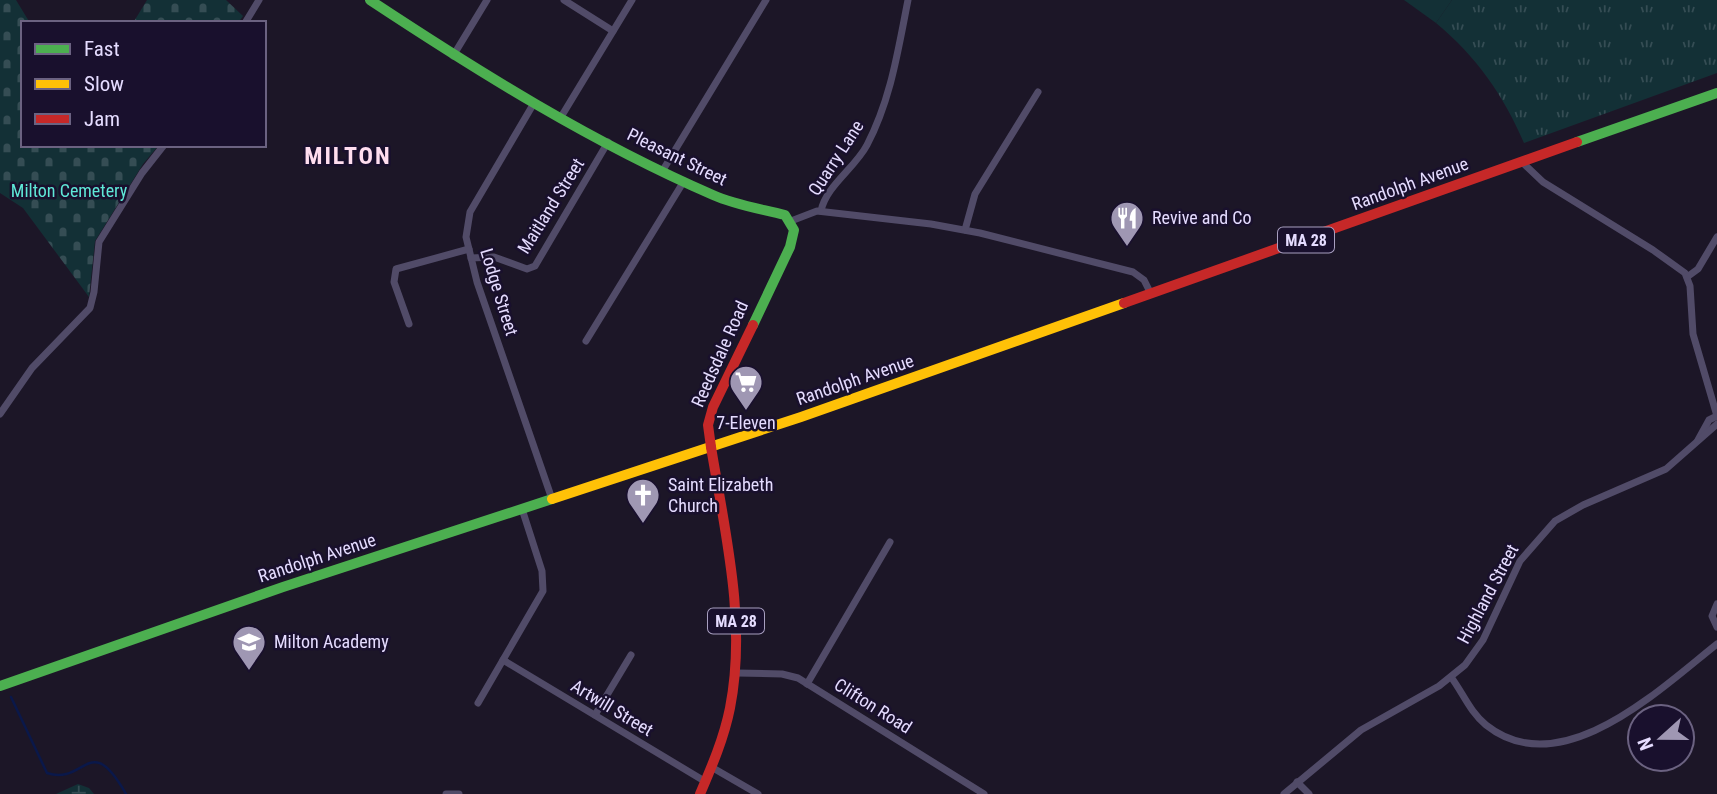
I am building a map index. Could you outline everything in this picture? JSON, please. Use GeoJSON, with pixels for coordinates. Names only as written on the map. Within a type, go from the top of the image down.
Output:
{"type":"FeatureCollection","features":[{"type":"Feature","properties":{"kind":"main road","name":"Pleasant Street"},"geometry":{"type":"LineString","coordinates":[[370,0],[453,56],[608,142],[722,199],[782,214],[791,221]]}},
{"type":"Feature","properties":{"kind":"main road","name":"Randolph Avenue"},"geometry":{"type":"LineString","coordinates":[[0,686],[283,587],[711,447],[1717,93]]}},
{"type":"Feature","properties":{"kind":"main road","name":"Reedsdale Road"},"geometry":{"type":"LineString","coordinates":[[700,794],[729,724],[737,673],[736,623],[708,425],[713,407],[790,247],[794,233],[791,221]]}},
{"type":"Feature","properties":{"kind":"street"},"geometry":{"type":"LineString","coordinates":[[246,21],[259,0]]}},
{"type":"Feature","properties":{"kind":"street"},"geometry":{"type":"LineString","coordinates":[[453,56],[487,0]]}},
{"type":"Feature","properties":{"kind":"street"},"geometry":{"type":"LineString","coordinates":[[564,0],[612,31]]}},
{"type":"Feature","properties":{"kind":"street"},"geometry":{"type":"LineString","coordinates":[[561,117],[632,0]]}},
{"type":"Feature","properties":{"kind":"street"},"geometry":{"type":"LineString","coordinates":[[663,170],[766,0]]}},
{"type":"Feature","properties":{"kind":"street","name":"Quarry Lane"},"geometry":{"type":"LineString","coordinates":[[821,211],[825,200],[864,150],[884,108],[908,0]]}},
{"type":"Feature","properties":{"kind":"street"},"geometry":{"type":"LineString","coordinates":[[965,230],[975,194],[1038,92]]}},
{"type":"Feature","properties":{"kind":"street","name":"Lodge Street"},"geometry":{"type":"LineString","coordinates":[[534,103],[470,212],[466,230],[471,258],[552,499]]}},
{"type":"Feature","properties":{"kind":"street","name":"Maitland Street"},"geometry":{"type":"LineString","coordinates":[[471,258],[500,258],[527,269],[535,266],[608,142]]}},
{"type":"Feature","properties":{"kind":"street"},"geometry":{"type":"LineString","coordinates":[[0,414],[32,368],[89,308],[94,292],[99,242],[142,173],[162,147]]}},
{"type":"Feature","properties":{"kind":"street"},"geometry":{"type":"LineString","coordinates":[[1523,163],[1538,178],[1675,264],[1687,277],[1698,268],[1717,237]]}},
{"type":"Feature","properties":{"kind":"street"},"geometry":{"type":"LineString","coordinates":[[586,341],[684,181]]}},
{"type":"Feature","properties":{"kind":"street"},"geometry":{"type":"LineString","coordinates":[[791,221],[807,213],[821,211],[965,230],[1133,272],[1144,280],[1151,294]]}},
{"type":"Feature","properties":{"kind":"street"},"geometry":{"type":"LineString","coordinates":[[409,324],[394,282],[396,269],[468,248]]}},
{"type":"Feature","properties":{"kind":"street","name":"Highland Street"},"geometry":{"type":"LineString","coordinates":[[1687,277],[1693,334],[1717,416],[1709,420],[1694,446]]}},
{"type":"Feature","properties":{"kind":"street","name":"Highland Street"},"geometry":{"type":"LineString","coordinates":[[1284,794],[1368,725],[1451,677],[1477,650],[1520,561],[1550,526],[1583,505],[1661,472],[1717,424]]}},
{"type":"Feature","properties":{"kind":"street"},"geometry":{"type":"LineString","coordinates":[[478,703],[543,591],[542,570],[522,509]]}},
{"type":"Feature","properties":{"kind":"street"},"geometry":{"type":"LineString","coordinates":[[807,684],[890,542]]}},
{"type":"Feature","properties":{"kind":"street"},"geometry":{"type":"LineString","coordinates":[[1717,604],[1712,616],[1717,627]]}},
{"type":"Feature","properties":{"kind":"street"},"geometry":{"type":"LineString","coordinates":[[1451,677],[1473,711],[1490,728],[1521,742],[1554,744],[1581,736],[1625,715],[1717,644]]}},
{"type":"Feature","properties":{"kind":"street"},"geometry":{"type":"LineString","coordinates":[[595,715],[631,655]]}},
{"type":"Feature","properties":{"kind":"street","name":"Artwill Street"},"geometry":{"type":"LineString","coordinates":[[503,660],[706,782]]}},
{"type":"Feature","properties":{"kind":"street","name":"Clifton Road"},"geometry":{"type":"LineString","coordinates":[[737,673],[788,675],[807,684],[984,794]]}},
{"type":"Feature","properties":{"kind":"street"},"geometry":{"type":"LineString","coordinates":[[713,768],[758,794]]}},
{"type":"Feature","properties":{"kind":"street"},"geometry":{"type":"LineString","coordinates":[[1297,782],[1309,794]]}},
{"type":"Feature","properties":{"kind":"street"},"geometry":{"type":"LineString","coordinates":[[446,794],[459,794]]}},
{"type":"Feature","properties":{"kind":"green space","name":"Milton Cemetery"},"geometry":{"type":"Polygon","coordinates":[[[0,0],[16,0],[29,21],[21,21],[21,147],[157,147],[143,164],[95,241],[89,297],[23,208],[0,193],[0,0]]]}},
{"type":"Feature","properties":{"kind":"green space"},"geometry":{"type":"Polygon","coordinates":[[[147,0],[226,0],[243,16],[239,21],[134,21],[147,0]]]}},
{"type":"Feature","properties":{"kind":"green space"},"geometry":{"type":"Polygon","coordinates":[[[1404,0],[1452,0],[1436,23],[1404,0]]]}},
{"type":"Feature","properties":{"kind":"green space"},"geometry":{"type":"Polygon","coordinates":[[[1452,0],[1717,0],[1717,73],[1524,143],[1498,93],[1476,63],[1436,23],[1452,0]]]}},
{"type":"Feature","properties":{"kind":"green space"},"geometry":{"type":"Polygon","coordinates":[[[78,784],[89,788],[94,794],[56,794],[78,784]]]}},
{"type":"Feature","properties":{"kind":"waterway"},"geometry":{"type":"LineString","coordinates":[[11,697],[47,773],[71,773],[95,762],[104,765],[114,775],[126,794]]}},
{"type":"Feature","properties":{"kind":"traffic: fast"},"geometry":{"type":"LineString","coordinates":[[370,0],[495,80],[624,153],[721,198],[785,215],[794,230],[790,247],[753,325]]}},
{"type":"Feature","properties":{"kind":"traffic: fast"},"geometry":{"type":"LineString","coordinates":[[1577,142],[1717,93]]}},
{"type":"Feature","properties":{"kind":"traffic: fast"},"geometry":{"type":"LineString","coordinates":[[0,686],[283,587],[552,499]]}},
{"type":"Feature","properties":{"kind":"traffic: slow"},"geometry":{"type":"LineString","coordinates":[[552,499],[801,417],[1124,303]]}},
{"type":"Feature","properties":{"kind":"traffic: jam"},"geometry":{"type":"LineString","coordinates":[[1124,303],[1577,142]]}},
{"type":"Feature","properties":{"kind":"traffic: jam"},"geometry":{"type":"LineString","coordinates":[[711,447],[708,425],[713,407],[753,325]]}},
{"type":"Feature","properties":{"kind":"traffic: jam"},"geometry":{"type":"LineString","coordinates":[[700,794],[727,719],[735,676],[732,577],[711,447]]}},
{"type":"Feature","properties":{"kind":"place","name":"Revive and Co"},"geometry":{"type":"Point","coordinates":[1127,248]}},
{"type":"Feature","properties":{"kind":"place","name":"7-Eleven"},"geometry":{"type":"Point","coordinates":[746,412]}},
{"type":"Feature","properties":{"kind":"place","name":"Saint Elizabeth Church"},"geometry":{"type":"Point","coordinates":[643,525]}},
{"type":"Feature","properties":{"kind":"place","name":"Milton Academy"},"geometry":{"type":"Point","coordinates":[249,672]}},
{"type":"Feature","properties":{"kind":"district","name":"MILTON"},"geometry":{"type":"Point","coordinates":[348,156]}}]}
